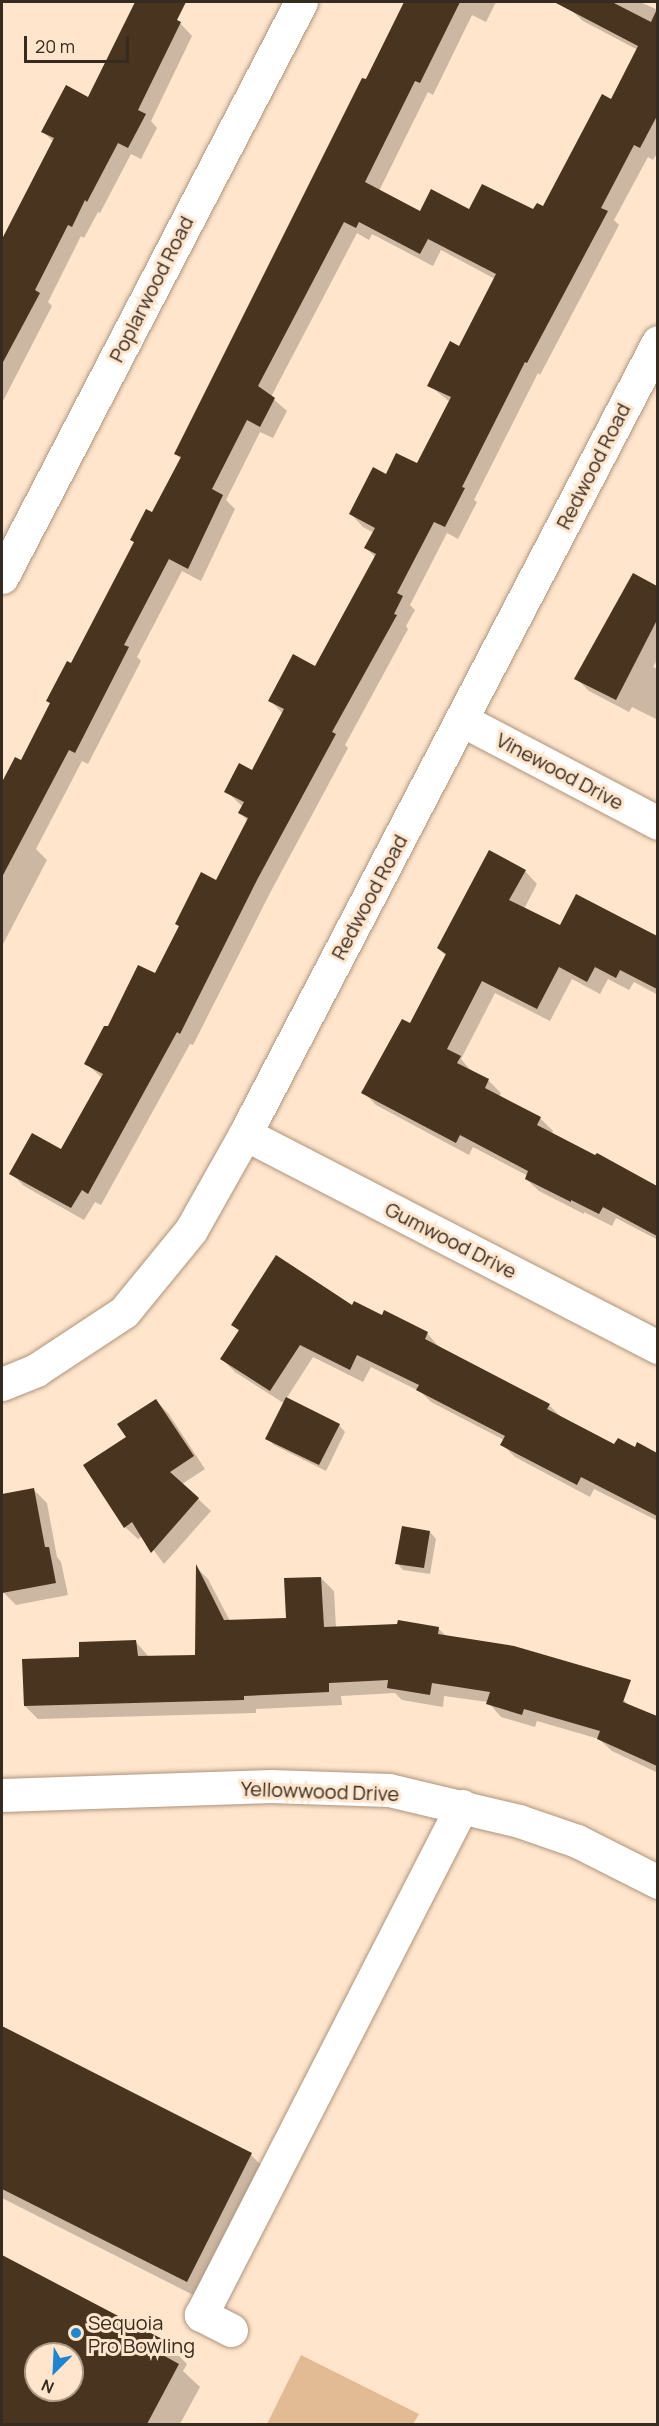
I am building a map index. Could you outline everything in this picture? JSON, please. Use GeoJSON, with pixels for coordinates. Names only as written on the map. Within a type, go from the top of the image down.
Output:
{"type":"FeatureCollection","features":[{"type":"Feature","properties":{"kind":"street","name":"Poplarwood Road"},"geometry":{"type":"LineString","coordinates":[[2,577],[301,2]]}},
{"type":"Feature","properties":{"kind":"street","name":"Redwood Road"},"geometry":{"type":"LineString","coordinates":[[2,1384],[36,1370],[124,1312],[191,1230],[245,1134],[657,342]]}},
{"type":"Feature","properties":{"kind":"street","name":"Vinewood Drive"},"geometry":{"type":"LineString","coordinates":[[462,720],[657,823]]}},
{"type":"Feature","properties":{"kind":"street","name":"Gumwood Drive"},"geometry":{"type":"LineString","coordinates":[[245,1134],[657,1347]]}},
{"type":"Feature","properties":{"kind":"street","name":"Yellowwood Drive"},"geometry":{"type":"LineString","coordinates":[[2,1795],[271,1786],[389,1791],[519,1821],[577,1841],[657,1882]]}},
{"type":"Feature","properties":{"kind":"street"},"geometry":{"type":"LineString","coordinates":[[231,2330],[201,2314],[462,1806]]}},
{"type":"Feature","properties":{"kind":"shaded area"},"geometry":{"type":"Polygon","coordinates":[[[301,2355],[419,2414],[413,2424],[267,2424],[301,2355]]]}},
{"type":"Feature","properties":{"kind":"building"},"geometry":{"type":"Polygon","coordinates":[[[135,2],[186,2],[177,20],[181,22],[138,110],[146,114],[128,148],[118,143],[72,227],[68,225],[35,290],[40,293],[2,364],[2,239],[54,138],[41,132],[66,85],[88,97],[135,2]]]}},
{"type":"Feature","properties":{"kind":"building"},"geometry":{"type":"Polygon","coordinates":[[[404,2],[460,2],[420,83],[415,81],[365,182],[420,211],[431,189],[469,209],[482,184],[533,209],[537,203],[543,206],[602,94],[611,99],[638,46],[554,2],[612,2],[651,22],[657,9],[657,116],[640,148],[634,145],[601,208],[608,211],[527,363],[525,362],[462,487],[465,488],[445,527],[434,522],[397,593],[403,596],[394,614],[397,615],[332,732],[336,734],[257,880],[180,1034],[177,1032],[88,1194],[82,1190],[71,1208],[9,1174],[32,1133],[61,1149],[103,1074],[84,1064],[104,1026],[108,1026],[138,965],[155,973],[179,926],[175,924],[201,872],[216,880],[248,818],[238,813],[244,802],[224,792],[239,763],[252,770],[284,709],[268,701],[293,654],[315,666],[376,554],[364,548],[375,528],[349,514],[373,467],[386,474],[396,453],[417,463],[451,397],[427,386],[450,341],[459,346],[496,274],[428,239],[420,254],[359,222],[356,228],[344,222],[258,386],[275,398],[260,427],[247,420],[212,489],[223,495],[188,569],[169,559],[124,645],[129,647],[75,753],[69,750],[2,877],[2,782],[15,757],[21,760],[50,703],[46,701],[67,661],[71,663],[134,542],[130,540],[146,509],[152,512],[181,457],[174,454],[362,78],[366,79],[404,2]]]}},
{"type":"Feature","properties":{"kind":"building"},"geometry":{"type":"Polygon","coordinates":[[[633,573],[657,586],[657,620],[616,700],[574,679],[633,573]]]}},
{"type":"Feature","properties":{"kind":"building"},"geometry":{"type":"Polygon","coordinates":[[[489,850],[526,870],[509,900],[560,925],[576,894],[657,936],[657,989],[620,970],[616,978],[595,967],[587,982],[559,967],[537,1009],[482,981],[447,1049],[461,1056],[457,1063],[489,1079],[485,1088],[541,1117],[537,1125],[595,1155],[597,1153],[657,1186],[657,1236],[603,1207],[599,1214],[571,1200],[571,1202],[525,1179],[528,1171],[460,1135],[456,1143],[361,1093],[402,1019],[410,1023],[446,954],[437,948],[489,850]]]}},
{"type":"Feature","properties":{"kind":"building"},"geometry":{"type":"Polygon","coordinates":[[[276,1255],[352,1305],[354,1301],[382,1315],[384,1310],[428,1332],[425,1339],[550,1404],[547,1409],[614,1444],[618,1438],[635,1447],[637,1442],[657,1453],[657,1516],[581,1477],[577,1485],[500,1445],[505,1436],[416,1390],[419,1385],[357,1355],[350,1370],[300,1345],[270,1391],[220,1359],[239,1330],[231,1325],[276,1255]]]}},
{"type":"Feature","properties":{"kind":"building"},"geometry":{"type":"Polygon","coordinates":[[[286,1397],[340,1424],[319,1465],[265,1439],[286,1397]]]}},
{"type":"Feature","properties":{"kind":"building"},"geometry":{"type":"Polygon","coordinates":[[[156,1399],[194,1456],[170,1472],[199,1498],[151,1553],[132,1522],[124,1528],[83,1465],[126,1437],[117,1424],[156,1399]]]}},
{"type":"Feature","properties":{"kind":"building"},"geometry":{"type":"Polygon","coordinates":[[[34,1488],[45,1547],[49,1547],[56,1583],[2,1593],[2,1494],[34,1488]]]}},
{"type":"Feature","properties":{"kind":"building"},"geometry":{"type":"Polygon","coordinates":[[[402,1526],[430,1531],[424,1568],[395,1564],[402,1526]]]}},
{"type":"Feature","properties":{"kind":"building"},"geometry":{"type":"Polygon","coordinates":[[[196,1564],[224,1620],[286,1618],[284,1578],[321,1577],[324,1627],[397,1624],[398,1620],[439,1627],[438,1634],[514,1646],[631,1680],[623,1702],[657,1716],[657,1766],[597,1739],[600,1731],[524,1709],[522,1715],[486,1704],[490,1692],[432,1683],[430,1695],[387,1688],[388,1680],[329,1683],[329,1692],[244,1696],[244,1700],[24,1706],[22,1659],[79,1657],[79,1642],[136,1640],[138,1656],[195,1655],[196,1564]]]}},
{"type":"Feature","properties":{"kind":"building"},"geometry":{"type":"Polygon","coordinates":[[[2,2026],[252,2153],[187,2282],[2,2189],[2,2026]]]}},
{"type":"Feature","properties":{"kind":"building","name":"Sequoia Pro Bowling"},"geometry":{"type":"Polygon","coordinates":[[[2,2255],[166,2341],[159,2353],[179,2364],[147,2424],[2,2424],[2,2255]]]}},
{"type":"Feature","properties":{"kind":"place","name":"Sequoia Pro Bowling"},"geometry":{"type":"Point","coordinates":[76,2333]}}]}
